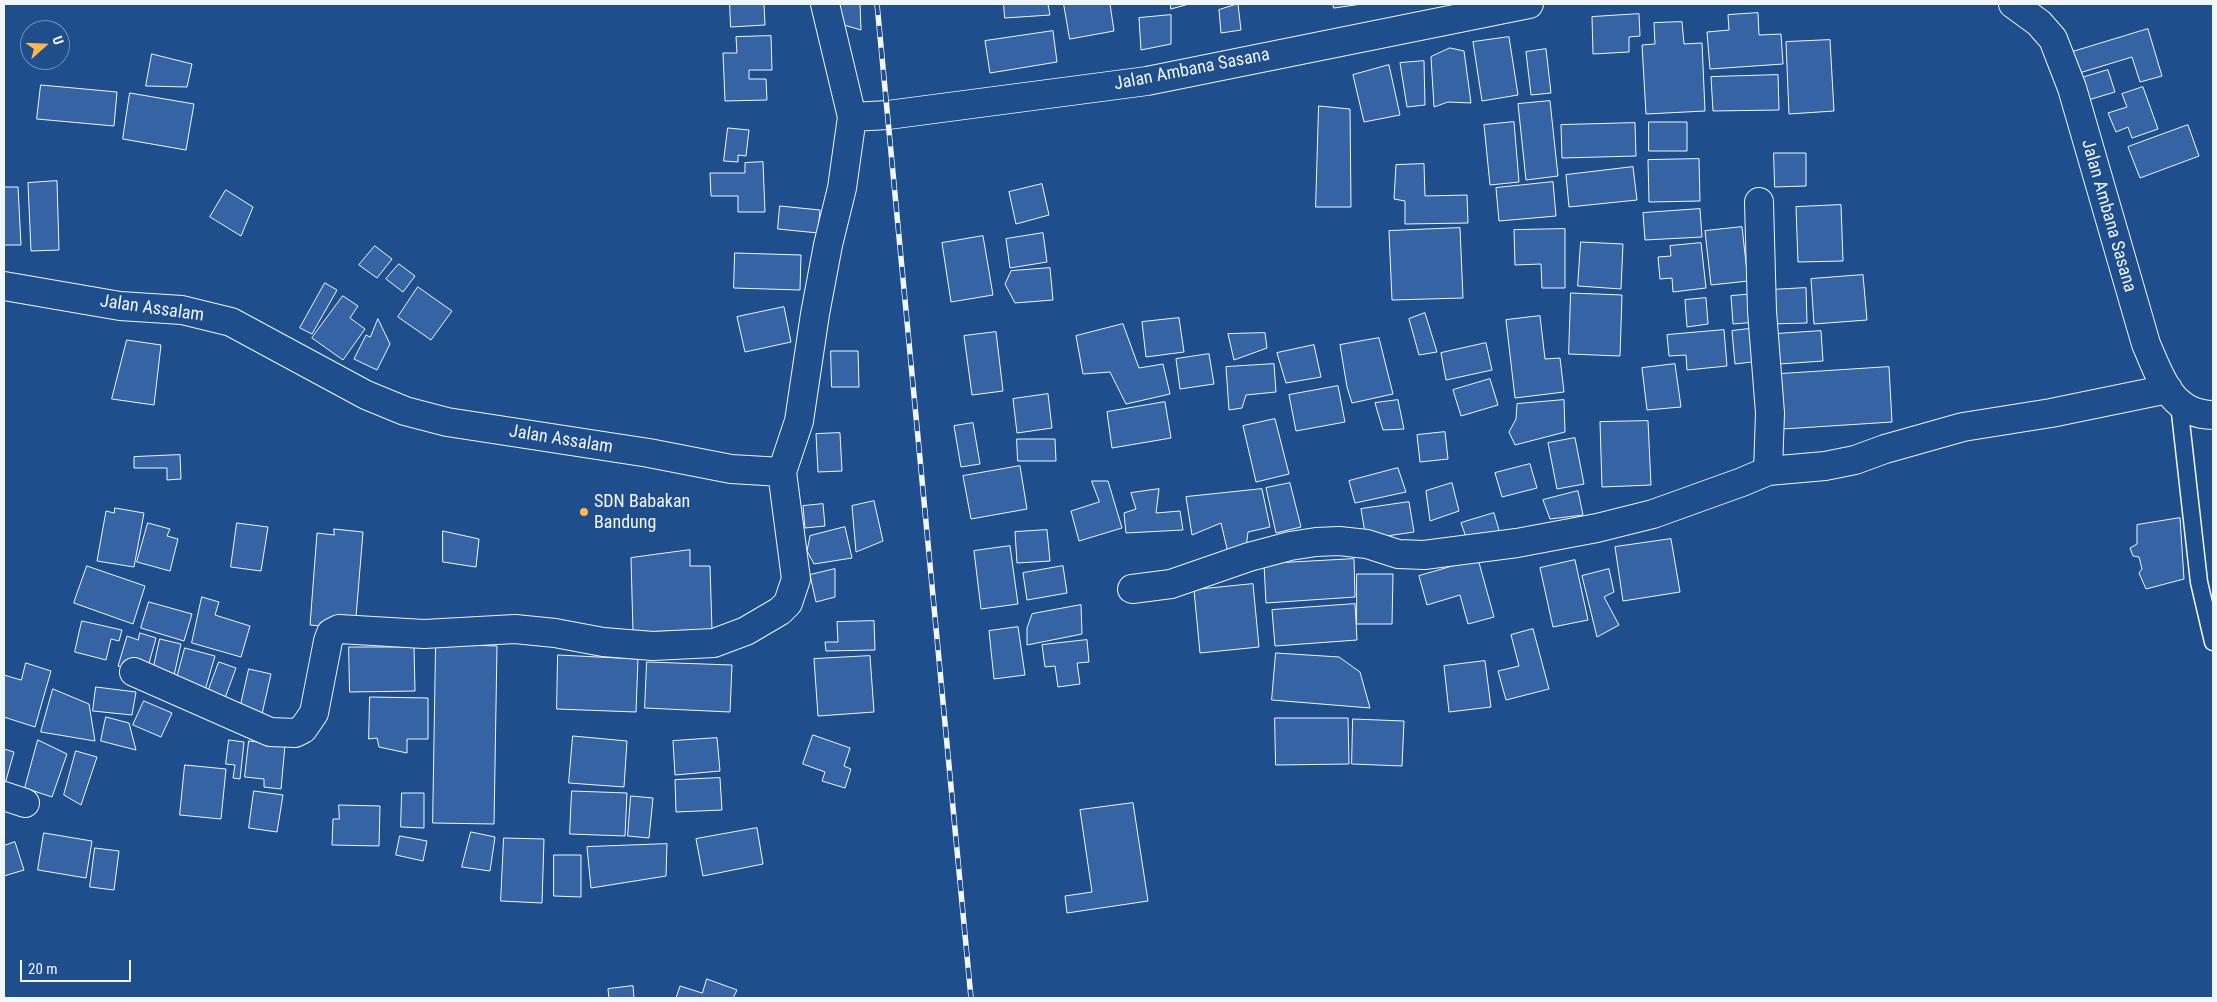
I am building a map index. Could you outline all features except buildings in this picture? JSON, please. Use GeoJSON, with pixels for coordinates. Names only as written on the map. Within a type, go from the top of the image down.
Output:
{"type":"FeatureCollection","features":[{"type":"Feature","properties":{"kind":"street"},"geometry":{"type":"LineString","coordinates":[[134,672],[270,732],[288,734],[303,729],[314,713],[328,641],[331,633],[339,629],[424,634],[515,629],[554,633],[603,642],[653,646],[714,643],[746,631],[780,611],[788,603],[796,579],[782,472],[799,421],[821,280],[842,188],[852,117],[825,4]]}},
{"type":"Feature","properties":{"kind":"street","name":"Jalan Ambana Sasana"},"geometry":{"type":"LineString","coordinates":[[852,117],[888,115],[1147,81],[1494,7],[1529,4]]}},
{"type":"Feature","properties":{"kind":"street","name":"Jalan Ambana Sasana"},"geometry":{"type":"LineString","coordinates":[[2013,4],[2039,23],[2053,39],[2072,88],[2146,344],[2173,397]]}},
{"type":"Feature","properties":{"kind":"street"},"geometry":{"type":"LineString","coordinates":[[1759,202],[1762,311],[1770,412],[1768,470]]}},
{"type":"Feature","properties":{"kind":"street","name":"Jalan Assalam"},"geometry":{"type":"LineString","coordinates":[[4,286],[120,306],[182,310],[230,322],[366,395],[405,411],[447,422],[731,469],[782,472]]}},
{"type":"Feature","properties":{"kind":"street"},"geometry":{"type":"LineString","coordinates":[[1132,590],[1172,584],[1249,557],[1290,546],[1316,542],[1339,541],[1367,544],[1398,554],[1424,555],[1517,543],[1597,528],[1652,514],[1742,482],[1768,470],[1825,466],[1856,460],[1963,427],[2173,397],[2188,410],[2213,416]]}},
{"type":"Feature","properties":{"kind":"lane"},"geometry":{"type":"LineString","coordinates":[[2173,397],[2199,582],[2213,642]]}},
{"type":"Feature","properties":{"kind":"railway"},"geometry":{"type":"LineString","coordinates":[[877,4],[971,998]]}},
{"type":"Feature","properties":{"kind":"place","name":"SDN Babakan Bandung"},"geometry":{"type":"Point","coordinates":[584,512]}}]}
